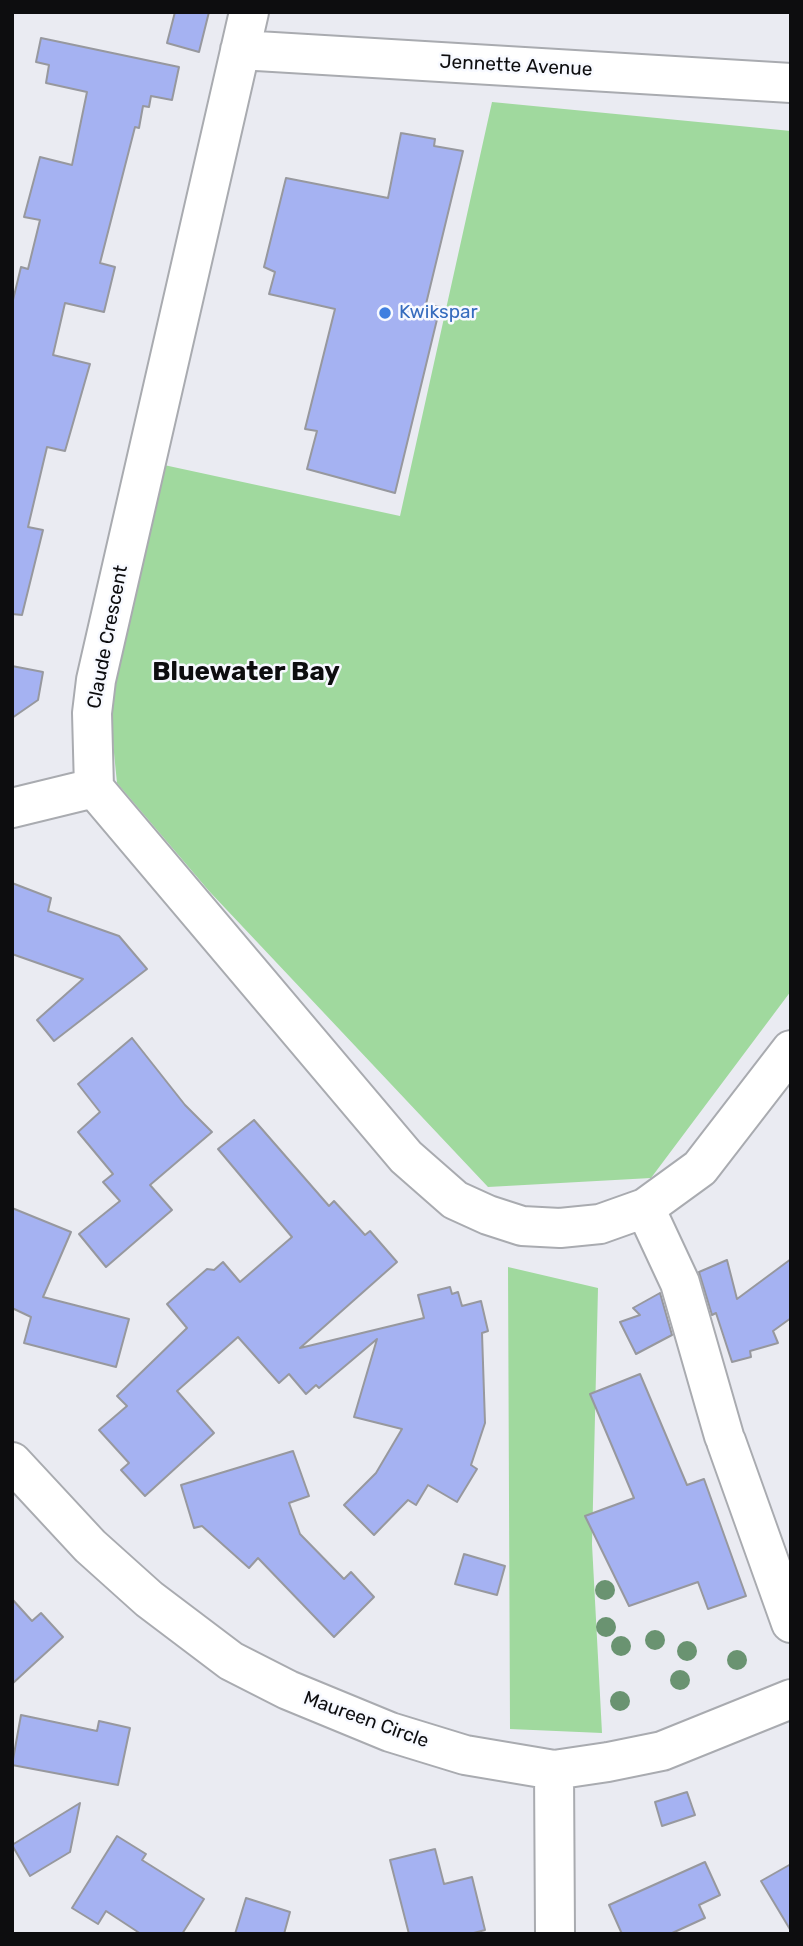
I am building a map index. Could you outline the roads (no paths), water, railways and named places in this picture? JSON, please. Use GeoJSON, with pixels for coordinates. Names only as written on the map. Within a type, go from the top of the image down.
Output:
{"type":"FeatureCollection","features":[{"type":"Feature","properties":{"kind":"street","name":"Claude Crescent"},"geometry":{"type":"LineString","coordinates":[[94,788],[92,713],[96,680],[248,12]]}},
{"type":"Feature","properties":{"kind":"street","name":"Jennette Avenue"},"geometry":{"type":"LineString","coordinates":[[240,50],[791,83]]}},
{"type":"Feature","properties":{"kind":"street"},"geometry":{"type":"LineString","coordinates":[[12,807],[94,788],[428,1180],[455,1200],[522,1226],[560,1228],[600,1224],[645,1208],[700,1168],[791,1050]]}},
{"type":"Feature","properties":{"kind":"street"},"geometry":{"type":"LineString","coordinates":[[645,1208],[681,1283],[725,1438],[791,1623]]}},
{"type":"Feature","properties":{"kind":"street","name":"Maureen Circle"},"geometry":{"type":"LineString","coordinates":[[12,1462],[90,1546],[149,1600],[231,1661],[288,1690],[390,1732],[465,1755],[555,1770],[662,1751],[791,1699]]}},
{"type":"Feature","properties":{"kind":"street"},"geometry":{"type":"LineString","coordinates":[[555,1770],[555,1934]]}},
{"type":"Feature","properties":{"kind":"place","name":"Kwikspar"},"geometry":{"type":"Point","coordinates":[385,313]}},
{"type":"Feature","properties":{"kind":"district","name":"Bluewater Bay"},"geometry":{"type":"Point","coordinates":[246,672]}}]}
